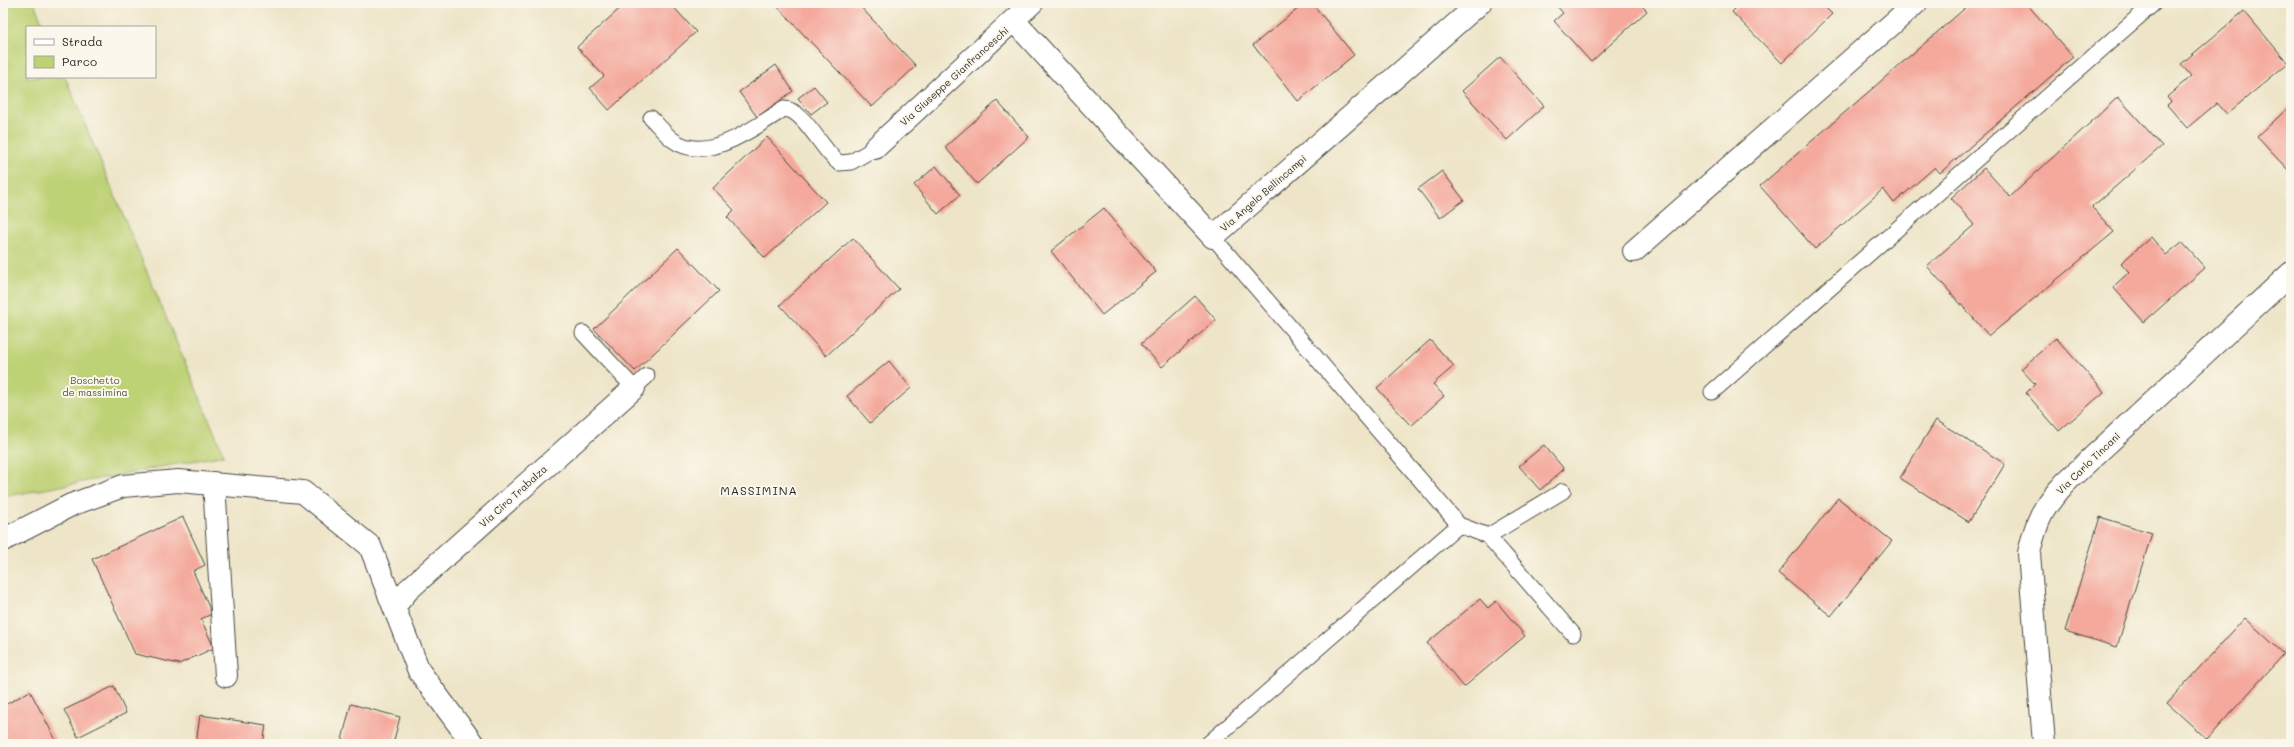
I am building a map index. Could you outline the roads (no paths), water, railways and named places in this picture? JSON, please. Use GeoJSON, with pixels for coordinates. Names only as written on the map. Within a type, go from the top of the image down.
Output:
{"type":"FeatureCollection","features":[{"type":"Feature","properties":{"kind":"street","name":"Via Giuseppe Gianfranceschi"},"geometry":{"type":"LineString","coordinates":[[875,148],[1032,3]]}},
{"type":"Feature","properties":{"kind":"street","name":"Via Angelo Bellincampi"},"geometry":{"type":"LineString","coordinates":[[1014,21],[1213,237],[1480,3]]}},
{"type":"Feature","properties":{"kind":"street"},"geometry":{"type":"LineString","coordinates":[[1634,251],[1916,3]]}},
{"type":"Feature","properties":{"kind":"street","name":"Via Carlo Tincani"},"geometry":{"type":"LineString","coordinates":[[2044,744],[2029,553],[2036,524],[2050,500],[2066,482],[2291,273]]}},
{"type":"Feature","properties":{"kind":"street","name":"Via Ciro Trabalza"},"geometry":{"type":"LineString","coordinates":[[394,607],[408,590],[640,382]]}},
{"type":"Feature","properties":{"kind":"street"},"geometry":{"type":"LineString","coordinates":[[3,540],[71,505],[123,486],[178,481],[303,492],[370,546],[419,671],[473,744]]}},
{"type":"Feature","properties":{"kind":"street"},"geometry":{"type":"LineString","coordinates":[[214,483],[226,676]]}},
{"type":"Feature","properties":{"kind":"lane"},"geometry":{"type":"LineString","coordinates":[[1712,392],[2154,3]]}},
{"type":"Feature","properties":{"kind":"lane"},"geometry":{"type":"LineString","coordinates":[[651,118],[673,140],[695,149],[712,147],[745,133],[784,109],[792,109],[830,156],[839,163],[851,162],[875,148]]}},
{"type":"Feature","properties":{"kind":"lane"},"geometry":{"type":"LineString","coordinates":[[1213,237],[1459,525],[1488,536],[1573,634]]}},
{"type":"Feature","properties":{"kind":"lane"},"geometry":{"type":"LineString","coordinates":[[583,333],[640,382]]}},
{"type":"Feature","properties":{"kind":"lane"},"geometry":{"type":"LineString","coordinates":[[1488,536],[1563,492]]}},
{"type":"Feature","properties":{"kind":"lane"},"geometry":{"type":"LineString","coordinates":[[1208,744],[1459,525]]}},
{"type":"Feature","properties":{"kind":"district","name":"MASSIMINA"},"geometry":{"type":"Point","coordinates":[759,490]}},
{"type":"Feature","properties":{"kind":"park label","name":"Boschetto de massimina"},"geometry":{"type":"Point","coordinates":[95,386]}}]}
